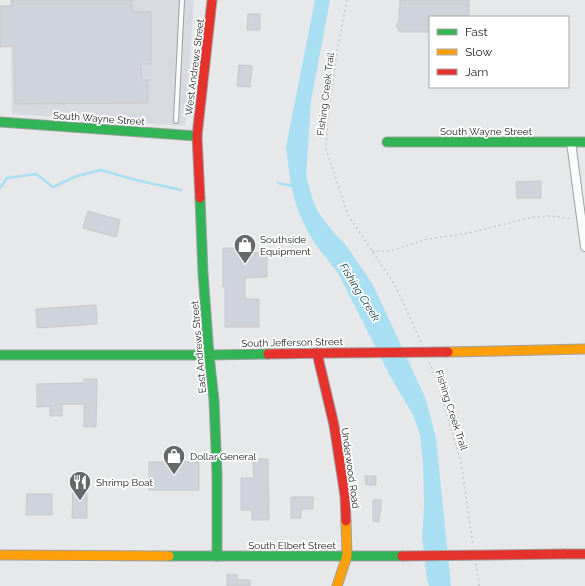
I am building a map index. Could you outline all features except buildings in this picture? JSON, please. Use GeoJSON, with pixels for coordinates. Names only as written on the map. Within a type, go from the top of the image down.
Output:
{"type":"FeatureCollection","features":[{"type":"Feature","properties":{"kind":"street","name":"West Andrews Street"},"geometry":{"type":"LineString","coordinates":[[197,136],[212,0]]}},
{"type":"Feature","properties":{"kind":"street","name":"South Wayne Street"},"geometry":{"type":"LineString","coordinates":[[0,122],[197,136]]}},
{"type":"Feature","properties":{"kind":"street","name":"East Andrews Street"},"geometry":{"type":"LineString","coordinates":[[197,136],[203,273],[214,400],[217,474],[217,556]]}},
{"type":"Feature","properties":{"kind":"street","name":"South Wayne Street"},"geometry":{"type":"LineString","coordinates":[[387,142],[585,142]]}},
{"type":"Feature","properties":{"kind":"street"},"geometry":{"type":"LineString","coordinates":[[571,142],[585,247]]}},
{"type":"Feature","properties":{"kind":"street","name":"South Jefferson Street"},"geometry":{"type":"LineString","coordinates":[[0,354],[333,353],[585,349]]}},
{"type":"Feature","properties":{"kind":"street","name":"Underwood Road"},"geometry":{"type":"LineString","coordinates":[[317,353],[334,425],[345,496],[347,556],[337,586]]}},
{"type":"Feature","properties":{"kind":"street","name":"South Elbert Street"},"geometry":{"type":"LineString","coordinates":[[0,554],[402,556],[585,554]]}},
{"type":"Feature","properties":{"kind":"lane"},"geometry":{"type":"LineString","coordinates":[[176,121],[182,0]]}},
{"type":"Feature","properties":{"kind":"path","name":"Fishing Creek Trail"},"geometry":{"type":"LineString","coordinates":[[347,0],[336,57],[328,117],[326,149],[348,215],[395,285],[421,344]]}},
{"type":"Feature","properties":{"kind":"path"},"geometry":{"type":"LineString","coordinates":[[372,251],[390,250],[533,217],[552,216],[567,219],[581,219]]}},
{"type":"Feature","properties":{"kind":"path","name":"Fishing Creek Trail"},"geometry":{"type":"LineString","coordinates":[[428,359],[437,381],[461,462],[474,550]]}},
{"type":"Feature","properties":{"kind":"path"},"geometry":{"type":"LineString","coordinates":[[476,564],[479,586]]}},
{"type":"Feature","properties":{"kind":"shaded area"},"geometry":{"type":"Polygon","coordinates":[[[10,0],[194,0],[185,126],[12,114],[10,0]]]}},
{"type":"Feature","properties":{"kind":"water","name":"Fishing Creek"},"geometry":{"type":"Polygon","coordinates":[[[315,0],[330,0],[311,101],[306,176],[313,201],[318,212],[334,233],[345,244],[372,283],[425,397],[436,438],[451,586],[429,586],[427,580],[422,536],[424,507],[423,463],[420,435],[413,415],[389,374],[338,273],[309,234],[298,211],[291,186],[286,147],[315,0]]]}},
{"type":"Feature","properties":{"kind":"waterway"},"geometry":{"type":"LineString","coordinates":[[0,188],[7,178],[36,174],[53,187],[77,176],[101,170],[136,180],[181,190]]}},
{"type":"Feature","properties":{"kind":"waterway"},"geometry":{"type":"LineString","coordinates":[[278,183],[293,186]]}},
{"type":"Feature","properties":{"kind":"traffic: fast"},"geometry":{"type":"LineString","coordinates":[[0,122],[197,136]]}},
{"type":"Feature","properties":{"kind":"traffic: fast"},"geometry":{"type":"LineString","coordinates":[[387,142],[585,142]]}},
{"type":"Feature","properties":{"kind":"traffic: fast"},"geometry":{"type":"LineString","coordinates":[[200,198],[203,273],[214,400],[217,474],[217,556]]}},
{"type":"Feature","properties":{"kind":"traffic: fast"},"geometry":{"type":"LineString","coordinates":[[0,355],[268,354]]}},
{"type":"Feature","properties":{"kind":"traffic: fast"},"geometry":{"type":"LineString","coordinates":[[169,556],[402,556]]}},
{"type":"Feature","properties":{"kind":"traffic: slow"},"geometry":{"type":"LineString","coordinates":[[448,352],[585,349]]}},
{"type":"Feature","properties":{"kind":"traffic: slow"},"geometry":{"type":"LineString","coordinates":[[337,586],[347,556],[346,521]]}},
{"type":"Feature","properties":{"kind":"traffic: slow"},"geometry":{"type":"LineString","coordinates":[[0,555],[169,556]]}},
{"type":"Feature","properties":{"kind":"traffic: jam"},"geometry":{"type":"LineString","coordinates":[[200,198],[197,136],[212,0]]}},
{"type":"Feature","properties":{"kind":"traffic: jam"},"geometry":{"type":"LineString","coordinates":[[333,353],[448,352]]}},
{"type":"Feature","properties":{"kind":"traffic: jam"},"geometry":{"type":"LineString","coordinates":[[317,353],[334,425],[345,496],[346,521]]}},
{"type":"Feature","properties":{"kind":"traffic: jam"},"geometry":{"type":"LineString","coordinates":[[268,354],[333,353]]}},
{"type":"Feature","properties":{"kind":"traffic: jam"},"geometry":{"type":"LineString","coordinates":[[563,554],[585,554]]}},
{"type":"Feature","properties":{"kind":"traffic: jam"},"geometry":{"type":"LineString","coordinates":[[402,556],[563,554]]}},
{"type":"Feature","properties":{"kind":"place","name":"Southside Equipment"},"geometry":{"type":"Point","coordinates":[245,264]}},
{"type":"Feature","properties":{"kind":"place","name":"Dollar General"},"geometry":{"type":"Point","coordinates":[174,476]}},
{"type":"Feature","properties":{"kind":"place","name":"Shrimp Boat"},"geometry":{"type":"Point","coordinates":[80,502]}}]}
